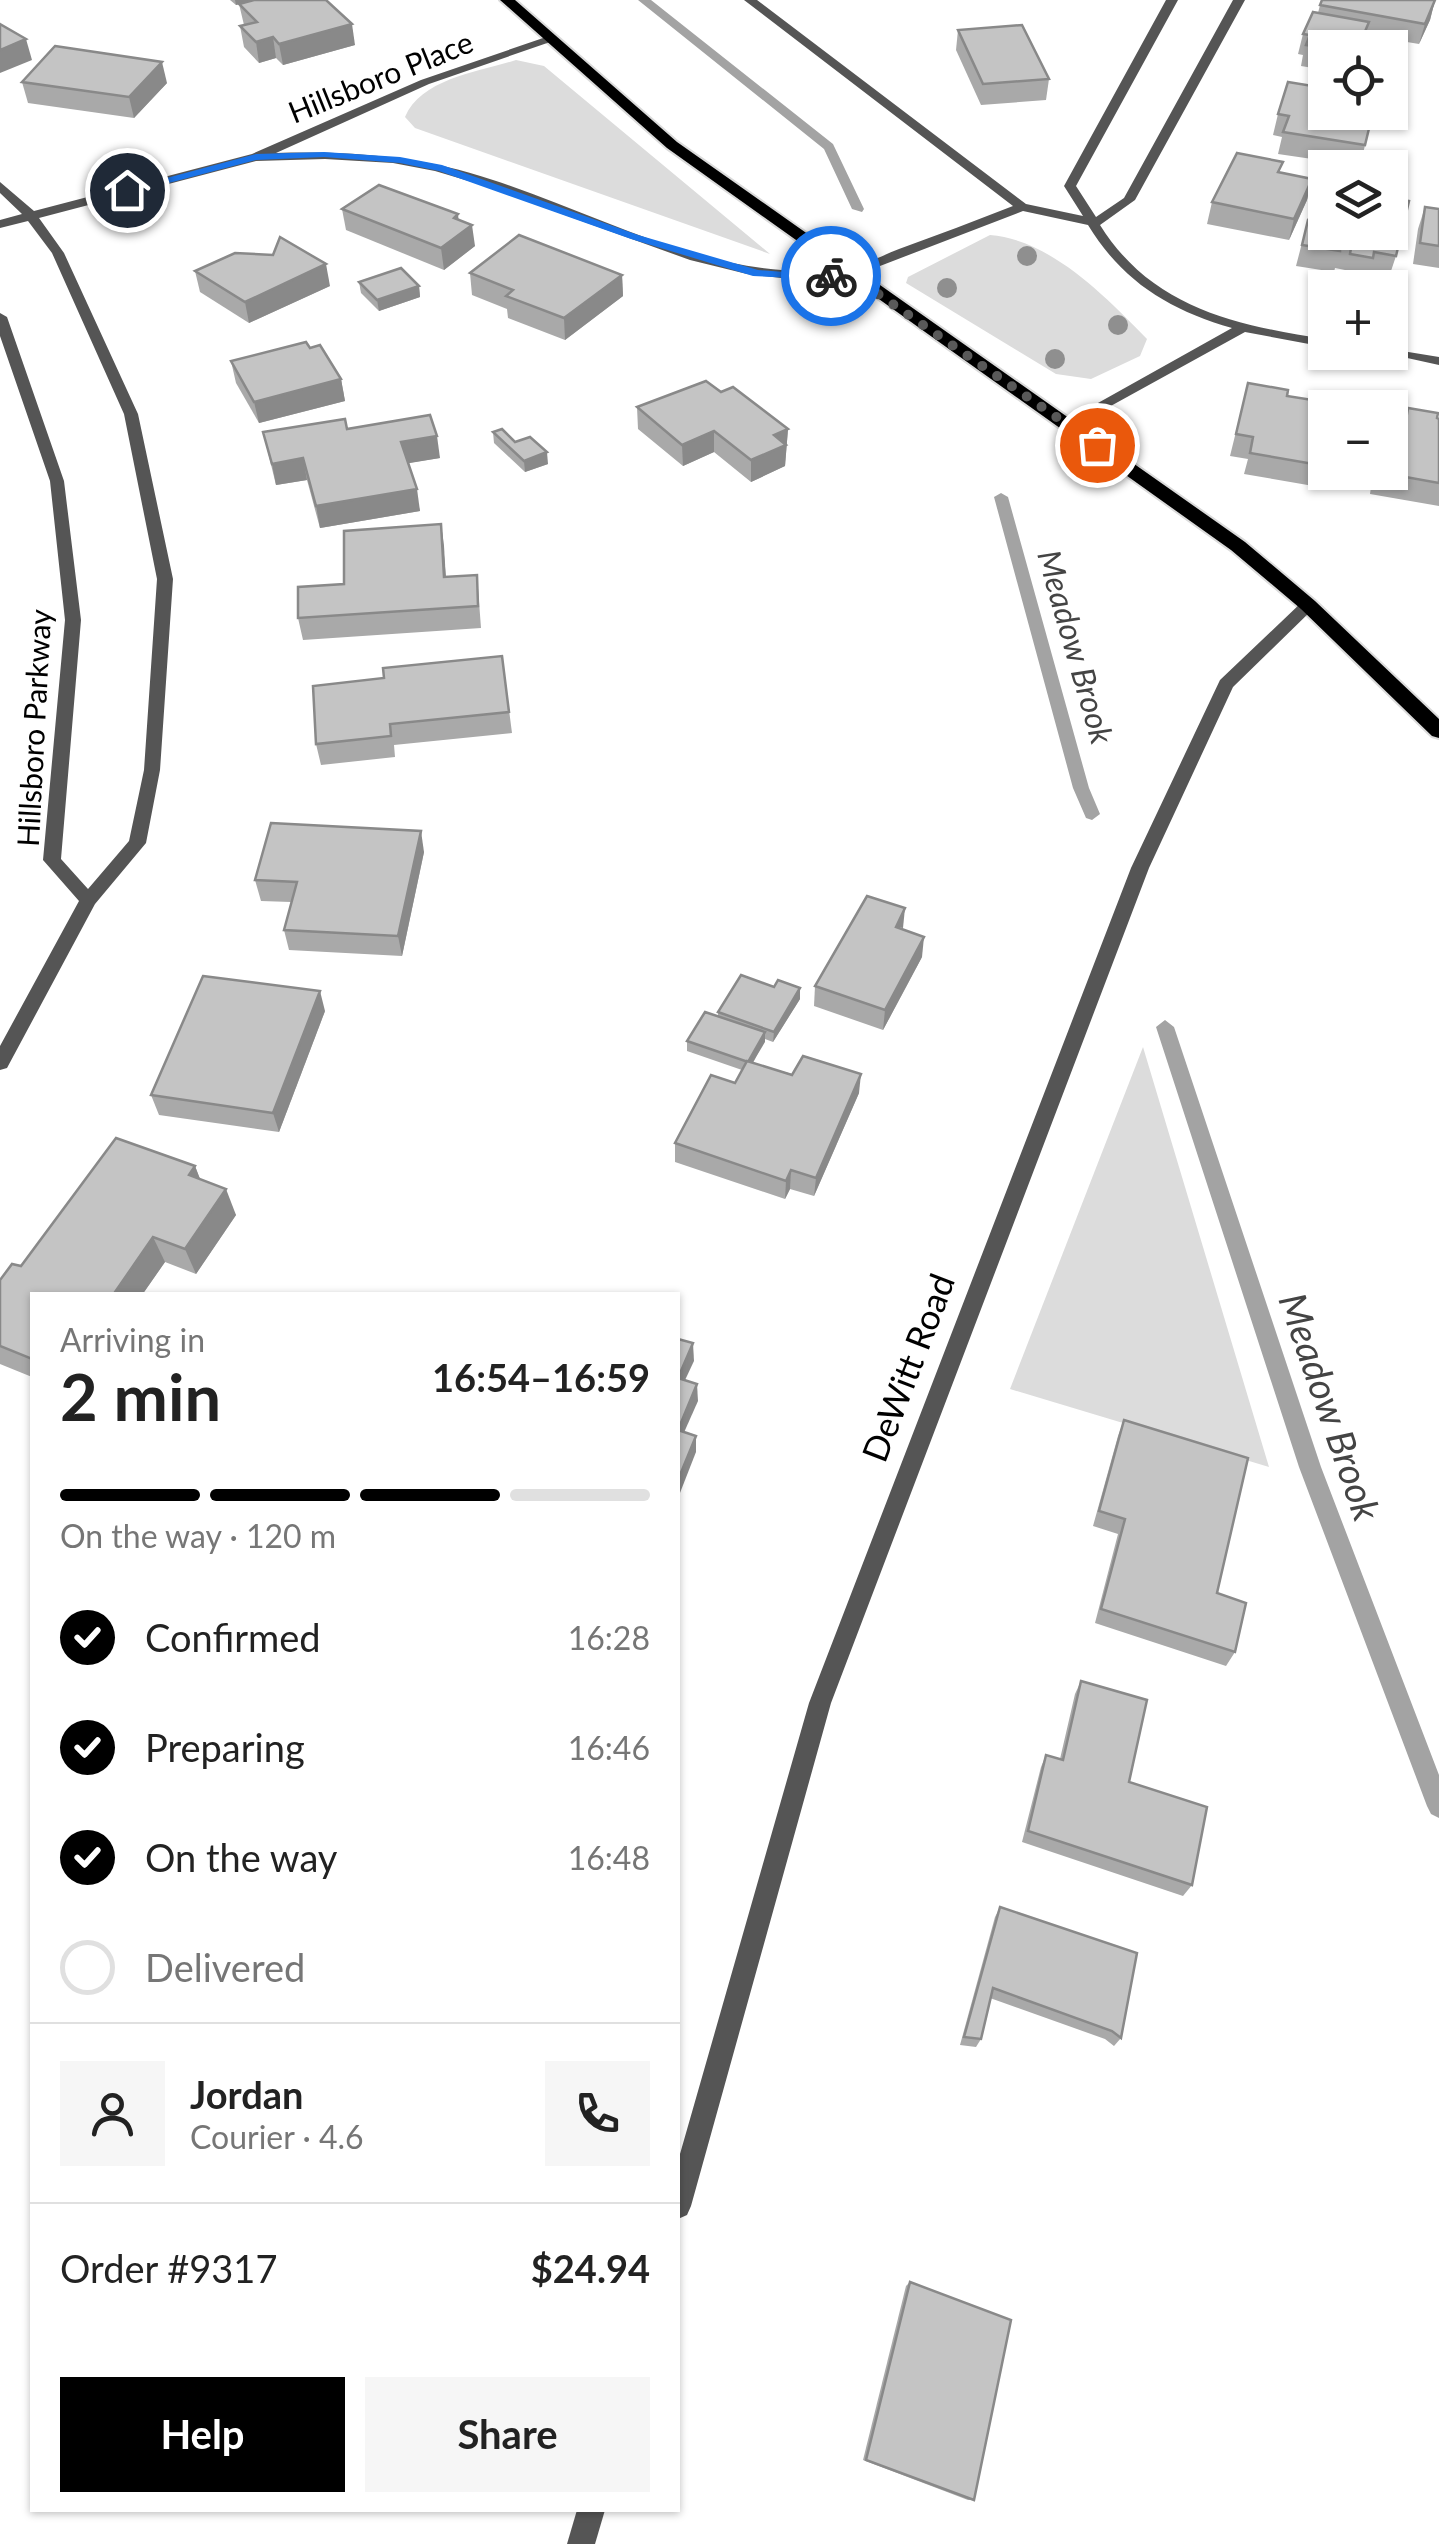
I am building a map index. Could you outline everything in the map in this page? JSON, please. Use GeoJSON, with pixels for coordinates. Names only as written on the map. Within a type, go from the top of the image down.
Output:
{"type":"FeatureCollection","features":[{"type":"Feature","properties":{"kind":"main road"},"geometry":{"type":"LineString","coordinates":[[507,0],[672,146],[1238,546],[1308,605],[1439,730]]}},
{"type":"Feature","properties":{"kind":"street"},"geometry":{"type":"LineString","coordinates":[[750,0],[1022,207],[1094,223],[1129,200],[1239,0]]}},
{"type":"Feature","properties":{"kind":"street"},"geometry":{"type":"LineString","coordinates":[[1172,0],[1070,186],[1122,264],[1172,301],[1244,327],[1308,340]]}},
{"type":"Feature","properties":{"kind":"street","name":"Hillsboro Place"},"geometry":{"type":"LineString","coordinates":[[0,224],[256,157],[425,82],[549,39]]}},
{"type":"Feature","properties":{"kind":"street"},"geometry":{"type":"LineString","coordinates":[[256,157],[324,154],[428,165],[635,237],[757,273],[819,278],[849,274],[1022,207]]}},
{"type":"Feature","properties":{"kind":"street"},"geometry":{"type":"LineString","coordinates":[[0,186],[30,216],[58,253],[131,414],[166,578],[152,770],[137,844],[88,900],[0,1063]]}},
{"type":"Feature","properties":{"kind":"street","name":"Hillsboro Parkway"},"geometry":{"type":"LineString","coordinates":[[0,317],[58,481],[73,620],[52,860],[88,900]]}},
{"type":"Feature","properties":{"kind":"street"},"geometry":{"type":"LineString","coordinates":[[1069,425],[1244,327]]}},
{"type":"Feature","properties":{"kind":"street"},"geometry":{"type":"LineString","coordinates":[[1408,355],[1439,360]]}},
{"type":"Feature","properties":{"kind":"street","name":"DeWitt Road"},"geometry":{"type":"LineString","coordinates":[[680,2199],[820,1703],[1140,868],[1226,684],[1308,605]]}},
{"type":"Feature","properties":{"kind":"street"},"geometry":{"type":"LineString","coordinates":[[581,2544],[590,2512]]}},
{"type":"Feature","properties":{"kind":"shaded area"},"geometry":{"type":"Polygon","coordinates":[[[516,60],[544,66],[770,254],[415,128],[405,117],[424,93],[438,85],[516,60]]]}},
{"type":"Feature","properties":{"kind":"shaded area"},"geometry":{"type":"Polygon","coordinates":[[[990,235],[1034,247],[1076,273],[1147,339],[1140,356],[1091,379],[1056,374],[906,283],[908,277],[990,235]]]}},
{"type":"Feature","properties":{"kind":"shaded area"},"geometry":{"type":"Polygon","coordinates":[[[1143,1047],[1269,1467],[1010,1389],[1143,1047]]]}},
{"type":"Feature","properties":{"kind":"building"},"geometry":{"type":"Polygon","coordinates":[[[254,0],[326,0],[352,24],[279,44],[273,37],[256,42],[240,26],[257,22],[239,4],[254,0]]]}},
{"type":"Feature","properties":{"kind":"building"},"geometry":{"type":"Polygon","coordinates":[[[1322,0],[1435,0],[1425,24],[1320,5],[1322,0]]]}},
{"type":"Feature","properties":{"kind":"building"},"geometry":{"type":"Polygon","coordinates":[[[1313,12],[1369,22],[1366,30],[1308,30],[1308,35],[1303,34],[1313,12]]]}},
{"type":"Feature","properties":{"kind":"building"},"geometry":{"type":"Polygon","coordinates":[[[0,24],[26,39],[0,50],[0,24]]]}},
{"type":"Feature","properties":{"kind":"building"},"geometry":{"type":"Polygon","coordinates":[[[1022,25],[1049,79],[983,84],[958,30],[1022,25]]]}},
{"type":"Feature","properties":{"kind":"building"},"geometry":{"type":"Polygon","coordinates":[[[55,46],[162,62],[129,97],[22,82],[55,46]]]}},
{"type":"Feature","properties":{"kind":"building"},"geometry":{"type":"Polygon","coordinates":[[[1288,82],[1308,85],[1308,130],[1369,130],[1365,145],[1283,132],[1289,116],[1278,114],[1288,82]]]}},
{"type":"Feature","properties":{"kind":"building"},"geometry":{"type":"Polygon","coordinates":[[[1237,153],[1283,162],[1278,172],[1308,178],[1308,188],[1294,219],[1212,202],[1237,153]]]}},
{"type":"Feature","properties":{"kind":"building"},"geometry":{"type":"Polygon","coordinates":[[[379,185],[458,214],[454,218],[472,225],[441,248],[342,209],[379,185]]]}},
{"type":"Feature","properties":{"kind":"building"},"geometry":{"type":"Polygon","coordinates":[[[1425,207],[1439,209],[1439,246],[1420,243],[1425,207]]]}},
{"type":"Feature","properties":{"kind":"building"},"geometry":{"type":"Polygon","coordinates":[[[1308,220],[1308,246],[1302,245],[1308,220]]]}},
{"type":"Feature","properties":{"kind":"building"},"geometry":{"type":"Polygon","coordinates":[[[519,235],[622,275],[564,318],[506,296],[513,290],[470,273],[519,235]]]}},
{"type":"Feature","properties":{"kind":"building"},"geometry":{"type":"Polygon","coordinates":[[[280,237],[326,264],[245,302],[195,271],[235,253],[273,255],[280,237]]]}},
{"type":"Feature","properties":{"kind":"building"},"geometry":{"type":"Polygon","coordinates":[[[1351,250],[1397,250],[1396,256],[1374,252],[1373,258],[1350,254],[1351,250]]]}},
{"type":"Feature","properties":{"kind":"building"},"geometry":{"type":"Polygon","coordinates":[[[401,268],[419,286],[377,300],[359,282],[401,268]]]}},
{"type":"Feature","properties":{"kind":"building"},"geometry":{"type":"Polygon","coordinates":[[[306,342],[310,348],[320,345],[341,379],[254,402],[231,361],[306,342]]]}},
{"type":"Feature","properties":{"kind":"building"},"geometry":{"type":"Polygon","coordinates":[[[706,381],[721,392],[733,387],[788,429],[774,435],[786,445],[751,460],[714,431],[682,445],[637,407],[706,381]]]}},
{"type":"Feature","properties":{"kind":"building"},"geometry":{"type":"Polygon","coordinates":[[[1248,383],[1288,390],[1287,396],[1308,399],[1308,463],[1250,453],[1253,437],[1236,434],[1248,383]]]}},
{"type":"Feature","properties":{"kind":"building"},"geometry":{"type":"Polygon","coordinates":[[[1408,408],[1438,413],[1439,483],[1408,477],[1408,408]]]}},
{"type":"Feature","properties":{"kind":"building"},"geometry":{"type":"Polygon","coordinates":[[[430,415],[437,436],[401,442],[417,489],[316,506],[303,458],[272,464],[263,432],[345,419],[347,429],[430,415]]]}},
{"type":"Feature","properties":{"kind":"building"},"geometry":{"type":"Polygon","coordinates":[[[502,429],[515,442],[530,437],[547,452],[524,461],[493,432],[502,429]]]}},
{"type":"Feature","properties":{"kind":"building"},"geometry":{"type":"Polygon","coordinates":[[[441,524],[444,577],[477,575],[478,606],[298,618],[298,587],[344,584],[344,531],[441,524]]]}},
{"type":"Feature","properties":{"kind":"building"},"geometry":{"type":"Polygon","coordinates":[[[502,656],[509,712],[390,724],[391,736],[316,744],[313,686],[384,678],[383,668],[502,656]]]}},
{"type":"Feature","properties":{"kind":"building"},"geometry":{"type":"Polygon","coordinates":[[[271,823],[421,831],[398,936],[284,930],[297,882],[255,880],[271,823]]]}},
{"type":"Feature","properties":{"kind":"building"},"geometry":{"type":"Polygon","coordinates":[[[867,896],[905,908],[896,927],[924,937],[885,1010],[815,986],[867,896]]]}},
{"type":"Feature","properties":{"kind":"building"},"geometry":{"type":"Polygon","coordinates":[[[741,975],[774,987],[778,980],[800,988],[774,1032],[718,1012],[741,975]]]}},
{"type":"Feature","properties":{"kind":"building"},"geometry":{"type":"Polygon","coordinates":[[[203,976],[320,991],[273,1113],[151,1095],[203,976]]]}},
{"type":"Feature","properties":{"kind":"building"},"geometry":{"type":"Polygon","coordinates":[[[705,1012],[765,1032],[748,1062],[687,1041],[705,1012]]]}},
{"type":"Feature","properties":{"kind":"building"},"geometry":{"type":"Polygon","coordinates":[[[803,1056],[861,1074],[816,1178],[791,1170],[786,1181],[675,1143],[711,1075],[735,1083],[747,1061],[792,1075],[803,1056]]]}},
{"type":"Feature","properties":{"kind":"building"},"geometry":{"type":"Polygon","coordinates":[[[116,1138],[195,1166],[189,1175],[226,1189],[185,1249],[153,1237],[115,1292],[30,1292],[30,1358],[0,1346],[0,1280],[12,1264],[21,1266],[116,1138]]]}},
{"type":"Feature","properties":{"kind":"building"},"geometry":{"type":"Polygon","coordinates":[[[680,1340],[693,1343],[680,1373],[680,1340]]]}},
{"type":"Feature","properties":{"kind":"building"},"geometry":{"type":"Polygon","coordinates":[[[680,1379],[697,1384],[680,1425],[680,1379]]]}},
{"type":"Feature","properties":{"kind":"building"},"geometry":{"type":"Polygon","coordinates":[[[1124,1420],[1248,1458],[1217,1593],[1246,1603],[1235,1652],[1101,1609],[1125,1519],[1099,1511],[1124,1420]]]}},
{"type":"Feature","properties":{"kind":"building"},"geometry":{"type":"Polygon","coordinates":[[[680,1431],[696,1436],[680,1475],[680,1431]]]}},
{"type":"Feature","properties":{"kind":"building"},"geometry":{"type":"Polygon","coordinates":[[[1081,1681],[1147,1700],[1129,1782],[1207,1807],[1192,1885],[1028,1831],[1046,1755],[1063,1760],[1081,1681]]]}},
{"type":"Feature","properties":{"kind":"building"},"geometry":{"type":"Polygon","coordinates":[[[1000,1907],[1137,1953],[1121,2038],[1112,2031],[993,1988],[981,2039],[964,2037],[1000,1907]]]}},
{"type":"Feature","properties":{"kind":"building"},"geometry":{"type":"Polygon","coordinates":[[[910,2282],[1011,2320],[974,2500],[866,2460],[910,2282]]]}},
{"type":"Feature","properties":{"kind":"waterway","name":"Meadow Brook"},"geometry":{"type":"LineString","coordinates":[[644,0],[829,147],[858,209]]}},
{"type":"Feature","properties":{"kind":"waterway","name":"Meadow Brook"},"geometry":{"type":"LineString","coordinates":[[1001,497],[1081,788],[1092,814]]}},
{"type":"Feature","properties":{"kind":"waterway","name":"Meadow Brook"},"geometry":{"type":"LineString","coordinates":[[1165,1027],[1310,1467],[1439,1806]]}},
{"type":"Feature","properties":{"kind":"way so far"},"geometry":{"type":"LineString","coordinates":[[831,276],[849,274],[1097,445]]}},
{"type":"Feature","properties":{"kind":"route"},"geometry":{"type":"LineString","coordinates":[[127,190],[256,157],[324,154],[400,160],[442,168],[635,237],[757,273],[831,276]]}}]}
